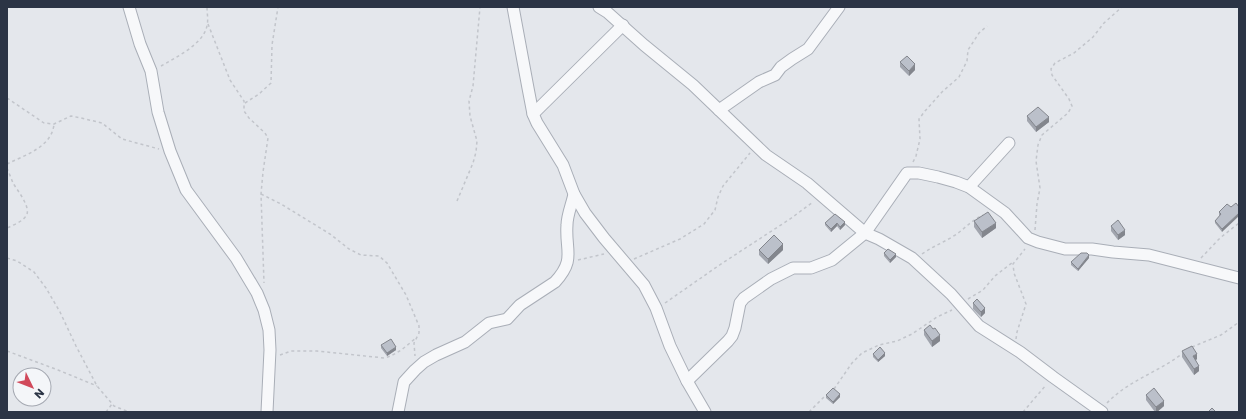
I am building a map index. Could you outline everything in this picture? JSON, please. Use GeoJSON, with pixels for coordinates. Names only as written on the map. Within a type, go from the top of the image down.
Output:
{"type":"FeatureCollection","features":[{"type":"Feature","properties":{"kind":"street"},"geometry":{"type":"LineString","coordinates":[[129,7],[140,44],[151,71],[158,112],[170,150],[186,190],[228,247],[259,298],[264,310],[269,330],[270,350],[267,412]]}},
{"type":"Feature","properties":{"kind":"street"},"geometry":{"type":"LineString","coordinates":[[513,7],[533,114],[541,131],[563,166],[574,194],[594,225],[644,285],[656,308],[670,346],[687,381],[705,412]]}},
{"type":"Feature","properties":{"kind":"street"},"geometry":{"type":"LineString","coordinates":[[599,7],[623,25],[644,45],[693,85],[778,164],[803,180],[865,233],[879,239],[912,258],[961,304],[979,326],[1020,352],[1101,411]]}},
{"type":"Feature","properties":{"kind":"street"},"geometry":{"type":"LineString","coordinates":[[719,110],[759,82],[774,75],[792,59],[808,49],[839,7]]}},
{"type":"Feature","properties":{"kind":"street"},"geometry":{"type":"LineString","coordinates":[[533,114],[623,25]]}},
{"type":"Feature","properties":{"kind":"street"},"geometry":{"type":"LineString","coordinates":[[968,188],[1009,143]]}},
{"type":"Feature","properties":{"kind":"street"},"geometry":{"type":"LineString","coordinates":[[687,381],[732,336],[740,303],[749,294],[771,279],[793,268],[811,268],[832,260],[865,233],[907,173],[919,173],[938,177],[956,182],[968,188],[1005,213],[1028,238],[1038,242],[1065,249],[1092,249],[1149,256],[1239,278]]}},
{"type":"Feature","properties":{"kind":"street"},"geometry":{"type":"LineString","coordinates":[[398,412],[405,380],[424,362],[465,342],[490,323],[506,319],[520,305],[555,282],[567,264],[569,253],[566,225],[574,194]]}},
{"type":"Feature","properties":{"kind":"path"},"geometry":{"type":"LineString","coordinates":[[207,7],[208,24],[230,80],[245,103],[244,111],[268,138],[261,194],[264,282],[259,298]]}},
{"type":"Feature","properties":{"kind":"path"},"geometry":{"type":"LineString","coordinates":[[245,103],[259,94],[271,83],[272,46],[278,7]]}},
{"type":"Feature","properties":{"kind":"path"},"geometry":{"type":"LineString","coordinates":[[457,201],[476,152],[477,141],[470,116],[469,101],[473,86],[480,7]]}},
{"type":"Feature","properties":{"kind":"path"},"geometry":{"type":"LineString","coordinates":[[809,412],[837,386],[852,363],[862,353],[879,345],[897,341],[912,334],[937,316],[961,304],[983,290],[1002,269],[1014,262],[1032,240],[1035,231],[1040,188],[1036,161],[1038,145],[1042,135],[1068,113],[1072,106],[1069,99],[1052,75],[1051,69],[1055,63],[1074,52],[1093,37],[1104,23],[1122,7]]}},
{"type":"Feature","properties":{"kind":"path"},"geometry":{"type":"LineString","coordinates":[[151,71],[176,58],[196,43],[204,34],[208,24]]}},
{"type":"Feature","properties":{"kind":"path"},"geometry":{"type":"LineString","coordinates":[[907,173],[916,156],[920,139],[919,119],[924,111],[942,92],[959,77],[967,61],[968,50],[987,26]]}},
{"type":"Feature","properties":{"kind":"path"},"geometry":{"type":"LineString","coordinates":[[7,98],[44,123],[54,124],[71,116],[98,122],[106,126],[122,139],[144,146],[170,150]]}},
{"type":"Feature","properties":{"kind":"path"},"geometry":{"type":"LineString","coordinates":[[7,164],[43,145],[50,135],[54,124]]}},
{"type":"Feature","properties":{"kind":"path"},"geometry":{"type":"LineString","coordinates":[[626,263],[680,239],[704,224],[715,210],[718,197],[723,186],[757,146]]}},
{"type":"Feature","properties":{"kind":"path"},"geometry":{"type":"LineString","coordinates":[[7,168],[13,183],[26,205],[28,212],[22,220],[7,228]]}},
{"type":"Feature","properties":{"kind":"path"},"geometry":{"type":"LineString","coordinates":[[261,194],[281,204],[330,234],[349,249],[361,255],[379,256],[388,263],[406,295],[419,326],[419,333],[414,343],[415,370]]}},
{"type":"Feature","properties":{"kind":"path"},"geometry":{"type":"LineString","coordinates":[[656,308],[790,219],[816,200],[823,197]]}},
{"type":"Feature","properties":{"kind":"path"},"geometry":{"type":"LineString","coordinates":[[912,258],[954,236],[971,222],[982,216],[988,215]]}},
{"type":"Feature","properties":{"kind":"path"},"geometry":{"type":"LineString","coordinates":[[1193,266],[1220,238],[1239,223]]}},
{"type":"Feature","properties":{"kind":"path"},"geometry":{"type":"LineString","coordinates":[[567,264],[576,260],[616,251]]}},
{"type":"Feature","properties":{"kind":"path"},"geometry":{"type":"LineString","coordinates":[[7,258],[17,261],[34,272],[46,288],[60,312],[97,386],[114,406],[129,412]]}},
{"type":"Feature","properties":{"kind":"path"},"geometry":{"type":"LineString","coordinates":[[1014,262],[1014,273],[1026,304],[1017,332],[1016,340],[1020,352]]}},
{"type":"Feature","properties":{"kind":"path"},"geometry":{"type":"LineString","coordinates":[[1190,348],[1221,335],[1239,322]]}},
{"type":"Feature","properties":{"kind":"path"},"geometry":{"type":"LineString","coordinates":[[269,360],[281,354],[291,352],[333,353],[384,358],[400,351],[417,338]]}},
{"type":"Feature","properties":{"kind":"path"},"geometry":{"type":"LineString","coordinates":[[7,351],[97,386]]}},
{"type":"Feature","properties":{"kind":"path"},"geometry":{"type":"LineString","coordinates":[[1101,411],[1112,398],[1132,383],[1183,353]]}},
{"type":"Feature","properties":{"kind":"path"},"geometry":{"type":"LineString","coordinates":[[1023,412],[1053,377]]}},
{"type":"Feature","properties":{"kind":"path"},"geometry":{"type":"LineString","coordinates":[[106,412],[112,404]]}},
{"type":"Feature","properties":{"kind":"building"},"geometry":{"type":"Polygon","coordinates":[[[907,56],[915,64],[909,71],[900,62],[907,56]]]}},
{"type":"Feature","properties":{"kind":"building"},"geometry":{"type":"Polygon","coordinates":[[[1038,107],[1049,117],[1036,127],[1027,116],[1038,107]]]}},
{"type":"Feature","properties":{"kind":"building"},"geometry":{"type":"Polygon","coordinates":[[[1236,203],[1239,207],[1239,213],[1222,229],[1215,221],[1221,214],[1219,212],[1227,204],[1231,207],[1236,203]]]}},
{"type":"Feature","properties":{"kind":"building"},"geometry":{"type":"Polygon","coordinates":[[[988,212],[996,223],[982,232],[974,221],[988,212]]]}},
{"type":"Feature","properties":{"kind":"building"},"geometry":{"type":"Polygon","coordinates":[[[835,214],[845,222],[840,227],[837,223],[831,229],[825,223],[835,214]]]}},
{"type":"Feature","properties":{"kind":"building"},"geometry":{"type":"Polygon","coordinates":[[[1118,220],[1125,230],[1118,235],[1111,226],[1118,220]]]}},
{"type":"Feature","properties":{"kind":"building"},"geometry":{"type":"Polygon","coordinates":[[[774,235],[783,244],[768,259],[759,250],[774,235]]]}},
{"type":"Feature","properties":{"kind":"building"},"geometry":{"type":"Polygon","coordinates":[[[888,249],[896,254],[890,260],[884,253],[888,249]]]}},
{"type":"Feature","properties":{"kind":"building"},"geometry":{"type":"Polygon","coordinates":[[[1081,253],[1087,253],[1089,255],[1078,269],[1071,262],[1081,253]]]}},
{"type":"Feature","properties":{"kind":"building"},"geometry":{"type":"Polygon","coordinates":[[[977,299],[985,308],[981,312],[973,303],[977,299]]]}},
{"type":"Feature","properties":{"kind":"building"},"geometry":{"type":"Polygon","coordinates":[[[930,325],[933,329],[935,328],[940,335],[932,341],[924,330],[930,325]]]}},
{"type":"Feature","properties":{"kind":"building"},"geometry":{"type":"Polygon","coordinates":[[[391,339],[396,347],[387,353],[381,345],[391,339]]]}},
{"type":"Feature","properties":{"kind":"building"},"geometry":{"type":"Polygon","coordinates":[[[1192,346],[1197,354],[1193,356],[1199,366],[1194,369],[1182,351],[1192,346]]]}},
{"type":"Feature","properties":{"kind":"building"},"geometry":{"type":"Polygon","coordinates":[[[880,347],[885,353],[878,360],[873,354],[880,347]]]}},
{"type":"Feature","properties":{"kind":"building"},"geometry":{"type":"Polygon","coordinates":[[[833,388],[840,394],[833,402],[826,395],[833,388]]]}},
{"type":"Feature","properties":{"kind":"building"},"geometry":{"type":"Polygon","coordinates":[[[1154,388],[1164,401],[1156,407],[1146,395],[1154,388]]]}},
{"type":"Feature","properties":{"kind":"building"},"geometry":{"type":"Polygon","coordinates":[[[1212,408],[1216,412],[1208,412],[1212,408]]]}}]}
